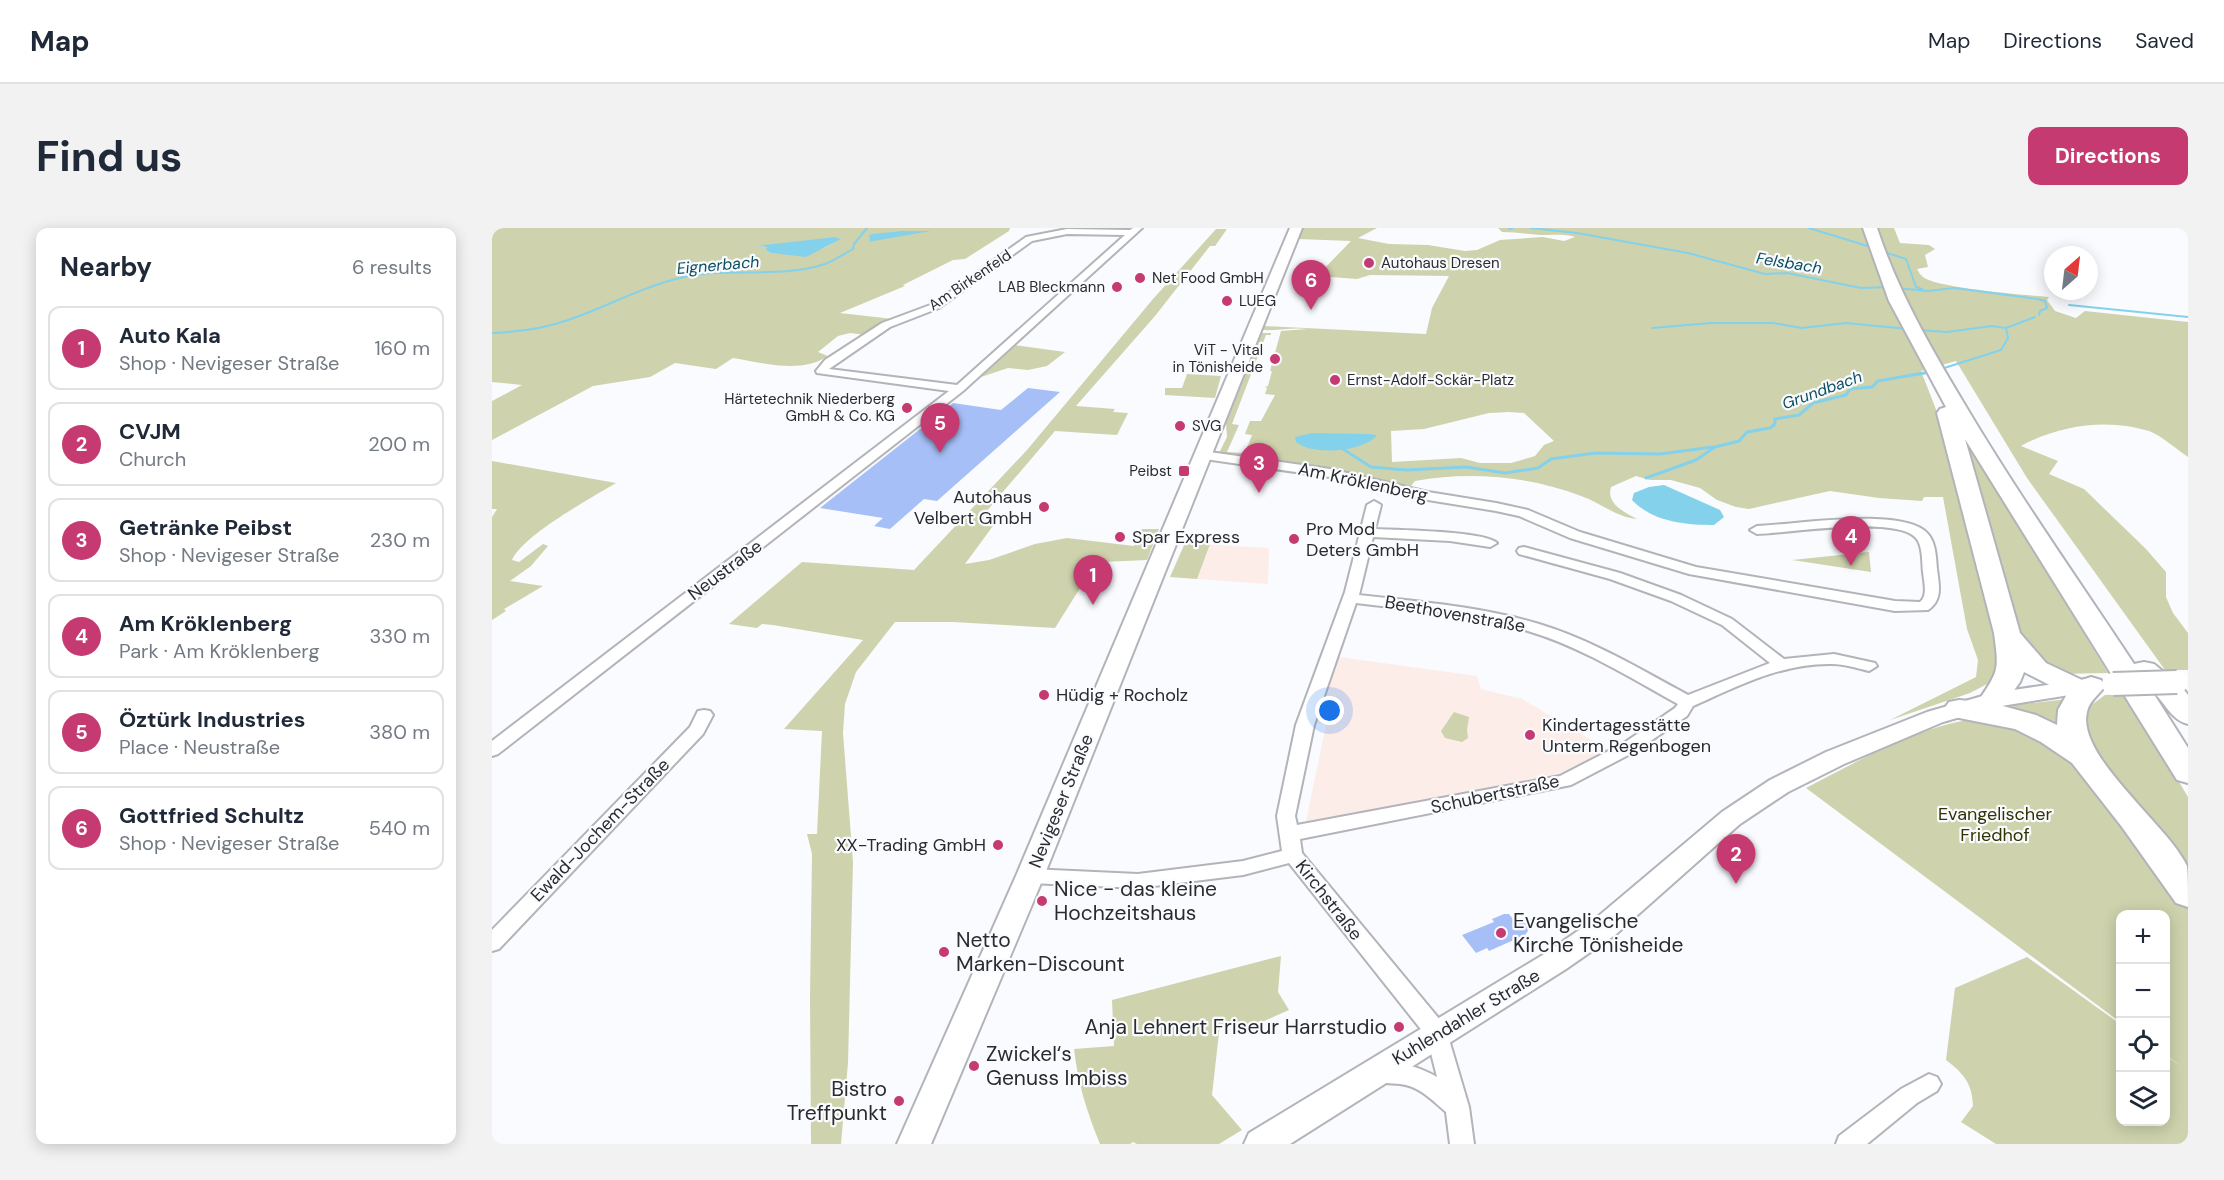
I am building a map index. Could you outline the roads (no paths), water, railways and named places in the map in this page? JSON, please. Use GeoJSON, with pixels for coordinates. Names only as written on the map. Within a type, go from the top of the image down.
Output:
{"type":"FeatureCollection","features":[{"type":"Feature","properties":{"kind":"highway"},"geometry":{"type":"LineString","coordinates":[[1870,228],[1890,283],[1937,374],[1934,382],[2143,669],[2188,735]]}},
{"type":"Feature","properties":{"kind":"highway"},"geometry":{"type":"LineString","coordinates":[[1881,228],[1905,286],[1929,332],[1971,433],[2188,773]]}},
{"type":"Feature","properties":{"kind":"highway"},"geometry":{"type":"LineString","coordinates":[[1971,433],[2011,666],[2010,677],[1993,700]]}},
{"type":"Feature","properties":{"kind":"highway"},"geometry":{"type":"LineString","coordinates":[[2007,633],[2036,669],[2092,686],[2075,703],[2070,718],[2075,742],[2083,757],[2133,818],[2188,894]]}},
{"type":"Feature","properties":{"kind":"highway"},"geometry":{"type":"LineString","coordinates":[[2143,669],[2171,692],[2188,715]]}},
{"type":"Feature","properties":{"kind":"highway"},"geometry":{"type":"LineString","coordinates":[[1959,709],[2013,717],[2035,724],[2083,757]]}},
{"type":"Feature","properties":{"kind":"main road","name":"Nevigeser Straße"},"geometry":{"type":"LineString","coordinates":[[914,1144],[1030,876],[1296,228]]}},
{"type":"Feature","properties":{"kind":"main road","name":"Kuhlendahler Straße"},"geometry":{"type":"LineString","coordinates":[[1261,1144],[1556,961],[1605,927],[1731,818],[1771,792],[1835,758],[1877,739],[1959,709],[1993,700],[2092,686],[2182,681]]}},
{"type":"Feature","properties":{"kind":"street","name":"Am Birkenfeld"},"geometry":{"type":"LineString","coordinates":[[959,390],[821,371],[826,364],[885,326],[936,306],[1029,239],[1040,234],[1066,229],[1135,231]]}},
{"type":"Feature","properties":{"kind":"street","name":"Neustraße"},"geometry":{"type":"LineString","coordinates":[[492,750],[959,390],[1135,231]]}},
{"type":"Feature","properties":{"kind":"street","name":"Am Kröklenberg"},"geometry":{"type":"LineString","coordinates":[[1202,455],[1330,473],[1428,496],[1523,513],[1575,535],[1694,571],[1895,606],[1923,607],[1930,602],[1932,594],[1926,544],[1922,535],[1912,530],[1899,526],[1863,522],[1781,531],[1757,530]]}},
{"type":"Feature","properties":{"kind":"street"},"geometry":{"type":"LineString","coordinates":[[1290,844],[1287,816],[1305,725],[1350,597],[1374,505]]}},
{"type":"Feature","properties":{"kind":"street"},"geometry":{"type":"LineString","coordinates":[[1367,532],[1450,537],[1490,543]]}},
{"type":"Feature","properties":{"kind":"street"},"geometry":{"type":"LineString","coordinates":[[1524,551],[1615,576],[1676,598],[1727,622],[1781,664]]}},
{"type":"Feature","properties":{"kind":"street","name":"Beethovenstraße"},"geometry":{"type":"LineString","coordinates":[[1350,597],[1484,615],[1535,628],[1615,662],[1687,702]]}},
{"type":"Feature","properties":{"kind":"street","name":"Schubertstraße"},"geometry":{"type":"LineString","coordinates":[[1030,876],[1138,881],[1244,868],[1290,844],[1565,781],[1630,747],[1681,712],[1687,702],[1781,664],[1834,659],[1869,666]]}},
{"type":"Feature","properties":{"kind":"street","name":"Ewald-Jochem-Straße"},"geometry":{"type":"LineString","coordinates":[[492,943],[697,730],[704,715]]}},
{"type":"Feature","properties":{"kind":"street","name":"Kirchstraße"},"geometry":{"type":"LineString","coordinates":[[1290,844],[1437,1033],[1457,1107],[1462,1144]]}},
{"type":"Feature","properties":{"kind":"street"},"geometry":{"type":"LineString","coordinates":[[1374,1073],[1407,1074],[1421,1078],[1437,1088],[1457,1107]]}},
{"type":"Feature","properties":{"kind":"street"},"geometry":{"type":"LineString","coordinates":[[1848,1144],[1884,1114],[1929,1084]]}},
{"type":"Feature","properties":{"kind":"water"},"geometry":{"type":"Polygon","coordinates":[[[902,231],[931,231],[868,242],[870,241],[869,235],[902,231]]]}},
{"type":"Feature","properties":{"kind":"water"},"geometry":{"type":"Polygon","coordinates":[[[835,237],[841,239],[806,257],[771,253],[766,250],[767,247],[755,246],[835,237]]]}},
{"type":"Feature","properties":{"kind":"water"},"geometry":{"type":"Polygon","coordinates":[[[1312,433],[1377,435],[1361,445],[1338,450],[1314,449],[1296,442],[1295,437],[1312,433]]]}},
{"type":"Feature","properties":{"kind":"water"},"geometry":{"type":"Polygon","coordinates":[[[1664,485],[1720,510],[1724,517],[1714,525],[1670,521],[1650,513],[1632,500],[1634,493],[1649,487],[1664,485]]]}},
{"type":"Feature","properties":{"kind":"waterway","name":"Eignerbach"},"geometry":{"type":"LineString","coordinates":[[492,333],[530,330],[559,323],[654,286],[684,277],[701,274],[790,271],[825,264],[853,249],[854,244],[867,228]]}},
{"type":"Feature","properties":{"kind":"waterway","name":"Felsbach"},"geometry":{"type":"LineString","coordinates":[[1509,229],[1513,228]]}},
{"type":"Feature","properties":{"kind":"waterway","name":"Felsbach"},"geometry":{"type":"LineString","coordinates":[[1531,228],[1577,233],[1688,253],[1765,274],[1787,273],[1861,288],[1889,287]]}},
{"type":"Feature","properties":{"kind":"waterway"},"geometry":{"type":"LineString","coordinates":[[1809,228],[1874,248]]}},
{"type":"Feature","properties":{"kind":"waterway"},"geometry":{"type":"LineString","coordinates":[[1881,251],[1906,259],[1916,287],[1922,289]]}},
{"type":"Feature","properties":{"kind":"waterway","name":"Felsbach"},"geometry":{"type":"LineString","coordinates":[[1896,288],[1928,291],[1954,288],[2037,299],[2045,301],[2047,308],[2040,311],[2039,315]]}},
{"type":"Feature","properties":{"kind":"waterway","name":"Grundbach"},"geometry":{"type":"LineString","coordinates":[[2069,305],[2188,317]]}},
{"type":"Feature","properties":{"kind":"waterway","name":"Grundbach"},"geometry":{"type":"LineString","coordinates":[[2006,328],[2035,317]]}},
{"type":"Feature","properties":{"kind":"waterway"},"geometry":{"type":"LineString","coordinates":[[1652,328],[1711,323],[1773,323],[1802,328],[1846,323],[1908,329]]}},
{"type":"Feature","properties":{"kind":"waterway"},"geometry":{"type":"LineString","coordinates":[[1918,330],[1947,332],[1992,326],[2006,328]]}},
{"type":"Feature","properties":{"kind":"waterway","name":"Grundbach"},"geometry":{"type":"LineString","coordinates":[[1941,369],[2001,350],[2008,338],[2006,328]]}},
{"type":"Feature","properties":{"kind":"waterway","name":"Grundbach"},"geometry":{"type":"LineString","coordinates":[[1915,375],[1931,372]]}},
{"type":"Feature","properties":{"kind":"waterway","name":"Grundbach"},"geometry":{"type":"LineString","coordinates":[[1646,478],[1696,460],[1715,447],[1739,441],[1747,432],[1770,428],[1775,424],[1775,419],[1799,415],[1813,403],[1846,395],[1850,389],[1872,387],[1878,381],[1924,373]]}},
{"type":"Feature","properties":{"kind":"waterway"},"geometry":{"type":"LineString","coordinates":[[1343,449],[1371,467],[1406,470],[1466,467],[1505,473],[1538,468],[1551,459],[1596,453],[1660,454],[1713,447]]}},
{"type":"Feature","properties":{"kind":"place","name":"Autohaus Dresen"},"geometry":{"type":"Point","coordinates":[1369,263]}},
{"type":"Feature","properties":{"kind":"place","name":"Net Food GmbH"},"geometry":{"type":"Point","coordinates":[1140,278]}},
{"type":"Feature","properties":{"kind":"place","name":"LAB Bleckmann"},"geometry":{"type":"Point","coordinates":[1117,287]}},
{"type":"Feature","properties":{"kind":"place","name":"LUEG"},"geometry":{"type":"Point","coordinates":[1227,301]}},
{"type":"Feature","properties":{"kind":"place","name":"Gottfried Schultz"},"geometry":{"type":"Point","coordinates":[1311,310]}},
{"type":"Feature","properties":{"kind":"place","name":"ViT - Vital in Tönisheide"},"geometry":{"type":"Point","coordinates":[1275,359]}},
{"type":"Feature","properties":{"kind":"place","name":"Ernst-Adolf-Sckär-Platz"},"geometry":{"type":"Point","coordinates":[1335,380]}},
{"type":"Feature","properties":{"kind":"place","name":"Härtetechnik Niederberg GmbH & Co. KG"},"geometry":{"type":"Point","coordinates":[907,408]}},
{"type":"Feature","properties":{"kind":"place","name":"SVG"},"geometry":{"type":"Point","coordinates":[1180,426]}},
{"type":"Feature","properties":{"kind":"place","name":"Öztürk Industries"},"geometry":{"type":"Point","coordinates":[940,453]}},
{"type":"Feature","properties":{"kind":"place","name":"Peibst"},"geometry":{"type":"Point","coordinates":[1184,471]}},
{"type":"Feature","properties":{"kind":"place","name":"Getränke Peibst"},"geometry":{"type":"Point","coordinates":[1259,493]}},
{"type":"Feature","properties":{"kind":"place","name":"Autohaus Velbert GmbH"},"geometry":{"type":"Point","coordinates":[1044,507]}},
{"type":"Feature","properties":{"kind":"place","name":"Spar Express"},"geometry":{"type":"Point","coordinates":[1120,537]}},
{"type":"Feature","properties":{"kind":"place","name":"Pro Mod Deters GmbH"},"geometry":{"type":"Point","coordinates":[1294,539]}},
{"type":"Feature","properties":{"kind":"place","name":"Am Kröklenberg"},"geometry":{"type":"Point","coordinates":[1851,566]}},
{"type":"Feature","properties":{"kind":"place","name":"Auto Kala"},"geometry":{"type":"Point","coordinates":[1093,605]}},
{"type":"Feature","properties":{"kind":"place","name":"Hüdig + Rocholz"},"geometry":{"type":"Point","coordinates":[1044,695]}},
{"type":"Feature","properties":{"kind":"place","name":"Kindertagesstätte Unterm Regenbogen"},"geometry":{"type":"Point","coordinates":[1530,735]}},
{"type":"Feature","properties":{"kind":"place","name":"XX-Trading GmbH"},"geometry":{"type":"Point","coordinates":[998,845]}},
{"type":"Feature","properties":{"kind":"place","name":"CVJM"},"geometry":{"type":"Point","coordinates":[1736,884]}},
{"type":"Feature","properties":{"kind":"place","name":"Nice - das kleine Hochzeitshaus"},"geometry":{"type":"Point","coordinates":[1042,901]}},
{"type":"Feature","properties":{"kind":"place","name":"Evangelische Kirche Tönisheide"},"geometry":{"type":"Point","coordinates":[1501,933]}},
{"type":"Feature","properties":{"kind":"place","name":"Netto Marken-Discount"},"geometry":{"type":"Point","coordinates":[944,952]}},
{"type":"Feature","properties":{"kind":"place","name":"Anja Lehnert Friseur Harrstudio"},"geometry":{"type":"Point","coordinates":[1399,1027]}},
{"type":"Feature","properties":{"kind":"place","name":"Zwickel‘s Genuss Imbiss"},"geometry":{"type":"Point","coordinates":[974,1066]}},
{"type":"Feature","properties":{"kind":"place","name":"Bistro Treffpunkt"},"geometry":{"type":"Point","coordinates":[899,1101]}},
{"type":"Feature","properties":{"kind":"park label","name":"Evangelischer Friedhof"},"geometry":{"type":"Point","coordinates":[1995,824]}}]}
